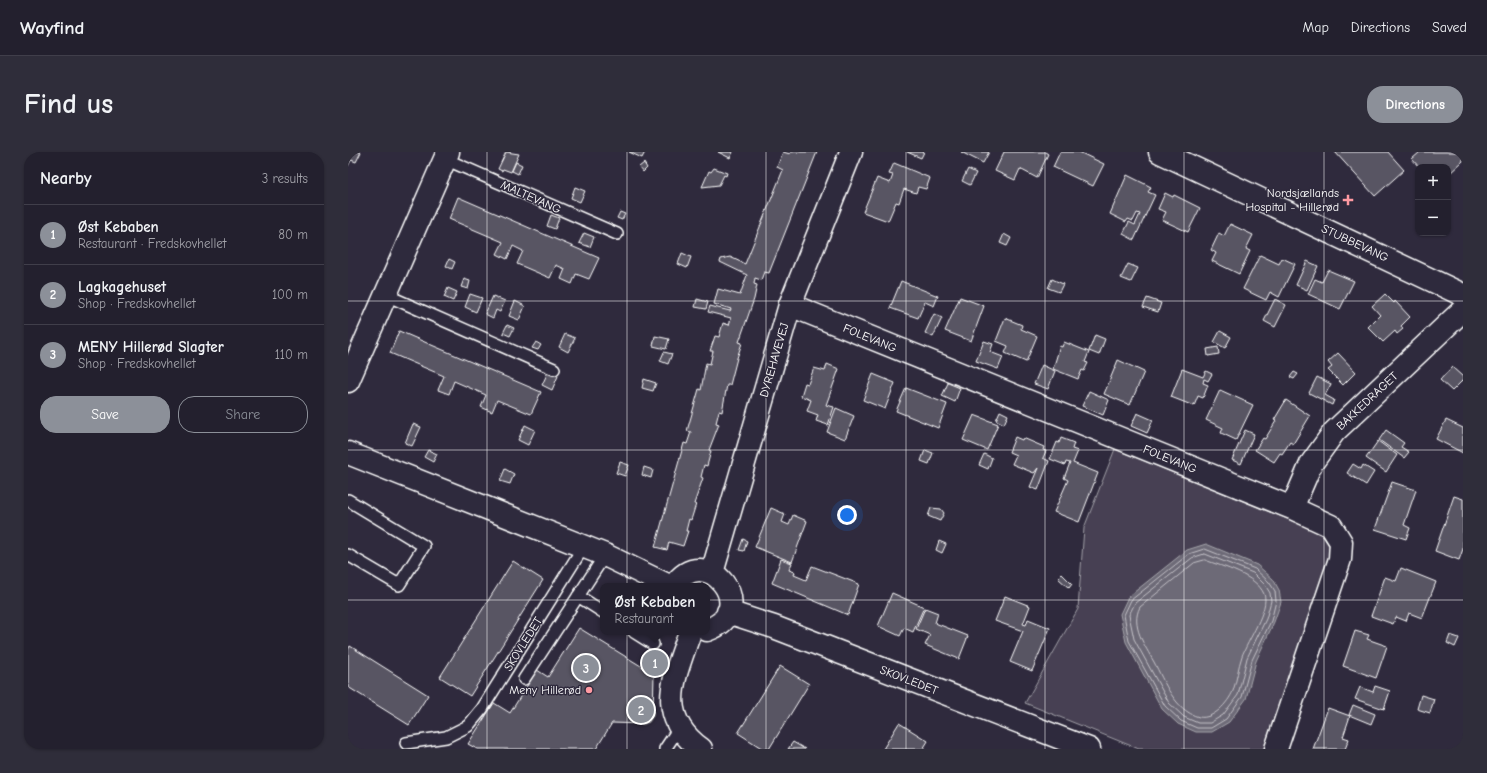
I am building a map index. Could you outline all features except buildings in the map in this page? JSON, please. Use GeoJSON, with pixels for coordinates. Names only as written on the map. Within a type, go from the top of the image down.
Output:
{"type":"FeatureCollection","features":[{"type":"Feature","properties":{"kind":"street","name":"DYREHAVEVEJ"},"geometry":{"type":"LineString","coordinates":[[712,573],[790,305],[851,152]]}},
{"type":"Feature","properties":{"kind":"street","name":"STUBBEVANG"},"geometry":{"type":"LineString","coordinates":[[1160,152],[1463,295]]}},
{"type":"Feature","properties":{"kind":"street","name":"MALTEVANG"},"geometry":{"type":"LineString","coordinates":[[349,374],[386,295],[447,156]]}},
{"type":"Feature","properties":{"kind":"street","name":"FOLEVANG"},"geometry":{"type":"LineString","coordinates":[[790,305],[1292,508],[1331,526],[1341,542],[1340,559],[1276,749]]}},
{"type":"Feature","properties":{"kind":"street","name":"BAKKEDRAGET"},"geometry":{"type":"LineString","coordinates":[[1292,508],[1311,464],[1334,432],[1463,310]]}},
{"type":"Feature","properties":{"kind":"street"},"geometry":{"type":"LineString","coordinates":[[349,455],[584,546],[663,583]]}},
{"type":"Feature","properties":{"kind":"street"},"geometry":{"type":"LineString","coordinates":[[676,583],[679,579],[689,573],[701,571],[712,573],[721,580],[728,589],[730,601],[728,612],[722,622],[710,628]]}},
{"type":"Feature","properties":{"kind":"street","name":"SKOVLEDET"},"geometry":{"type":"LineString","coordinates":[[728,612],[774,627],[1089,749]]}},
{"type":"Feature","properties":{"kind":"street"},"geometry":{"type":"LineString","coordinates":[[689,635],[671,694],[673,714],[679,728],[701,749]]}},
{"type":"Feature","properties":{"kind":"lane","name":"MALTEVANG"},"geometry":{"type":"LineString","coordinates":[[447,156],[617,234]]}},
{"type":"Feature","properties":{"kind":"lane"},"geometry":{"type":"LineString","coordinates":[[386,295],[554,369]]}},
{"type":"Feature","properties":{"kind":"lane"},"geometry":{"type":"LineString","coordinates":[[348,500],[424,546],[399,585],[348,555]]}},
{"type":"Feature","properties":{"kind":"lane","name":"SKOVLEDET"},"geometry":{"type":"LineString","coordinates":[[406,743],[446,737],[468,726],[482,709],[584,546]]}},
{"type":"Feature","properties":{"kind":"lane"},"geometry":{"type":"LineString","coordinates":[[524,679],[605,555]]}},
{"type":"Feature","properties":{"kind":"lane"},"geometry":{"type":"LineString","coordinates":[[578,596],[600,610]]}},
{"type":"Feature","properties":{"kind":"lane"},"geometry":{"type":"LineString","coordinates":[[639,635],[653,644]]}},
{"type":"Feature","properties":{"kind":"lane"},"geometry":{"type":"LineString","coordinates":[[665,749],[679,728]]}},
{"type":"Feature","properties":{"kind":"shaded area"},"geometry":{"type":"Polygon","coordinates":[[[1115,449],[1319,532],[1329,544],[1330,560],[1264,749],[1139,749],[1025,703],[1078,609],[1084,528],[1115,449]]]}},
{"type":"Feature","properties":{"kind":"water"},"geometry":{"type":"Polygon","coordinates":[[[1206,544],[1257,565],[1273,579],[1279,590],[1281,602],[1274,622],[1256,661],[1246,699],[1229,722],[1212,732],[1196,732],[1178,724],[1162,709],[1126,642],[1120,614],[1128,597],[1187,550],[1206,544]]]}},
{"type":"Feature","properties":{"kind":"place","name":"Nordsjællands Hospital - Hillerød"},"geometry":{"type":"Point","coordinates":[1348,200]}},
{"type":"Feature","properties":{"kind":"place","name":"Øst Kebaben"},"geometry":{"type":"Point","coordinates":[655,663]}},
{"type":"Feature","properties":{"kind":"place","name":"MENY Hillerød Slagter"},"geometry":{"type":"Point","coordinates":[586,668]}},
{"type":"Feature","properties":{"kind":"place","name":"Meny Hillerød"},"geometry":{"type":"Point","coordinates":[589,690]}},
{"type":"Feature","properties":{"kind":"place","name":"Lagkagehuset"},"geometry":{"type":"Point","coordinates":[641,710]}}]}
